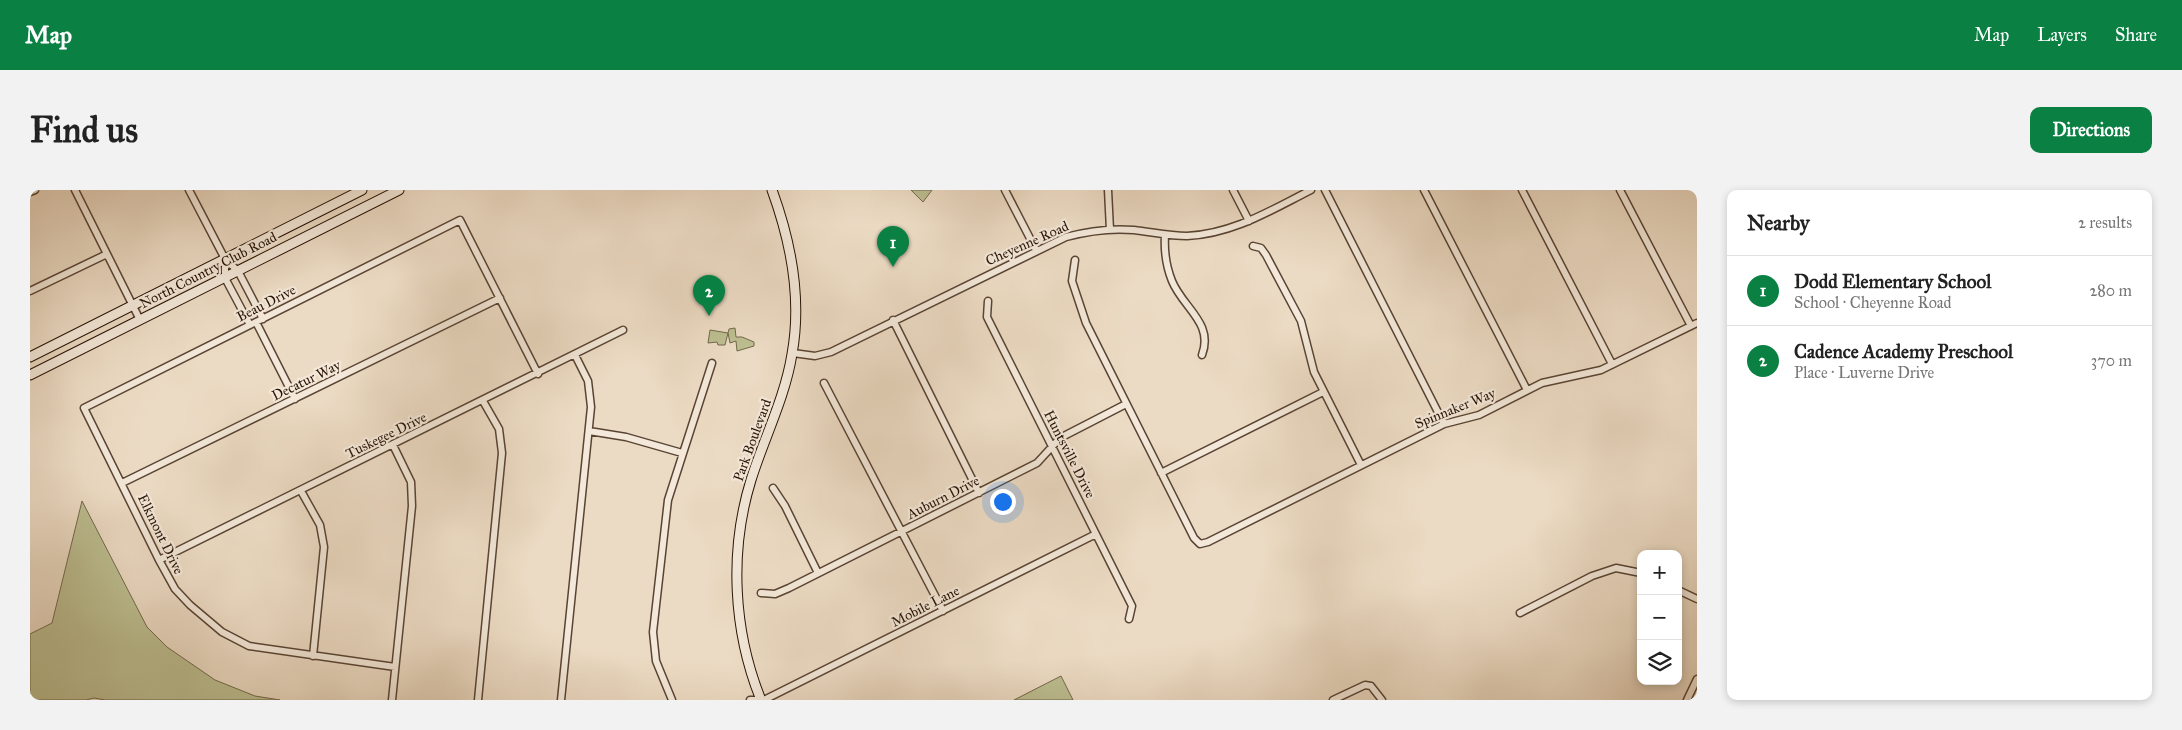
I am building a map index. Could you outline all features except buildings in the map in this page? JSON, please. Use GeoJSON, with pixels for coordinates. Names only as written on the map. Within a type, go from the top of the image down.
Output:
{"type":"FeatureCollection","features":[{"type":"Feature","properties":{"kind":"main road","name":"North Country Club Road"},"geometry":{"type":"LineString","coordinates":[[30,375],[399,190]]}},
{"type":"Feature","properties":{"kind":"main road","name":"Park Boulevard"},"geometry":{"type":"LineString","coordinates":[[763,700],[752,675],[741,627],[737,580],[738,546],[751,480],[780,402],[793,353],[795,310],[793,267],[784,227],[772,190]]}},
{"type":"Feature","properties":{"kind":"main road"},"geometry":{"type":"LineString","coordinates":[[30,357],[358,192],[362,208]]}},
{"type":"Feature","properties":{"kind":"street"},"geometry":{"type":"LineString","coordinates":[[30,192],[35,190]]}},
{"type":"Feature","properties":{"kind":"street"},"geometry":{"type":"LineString","coordinates":[[75,190],[140,320]]}},
{"type":"Feature","properties":{"kind":"street"},"geometry":{"type":"LineString","coordinates":[[189,190],[224,259],[238,271],[295,399]]}},
{"type":"Feature","properties":{"kind":"street"},"geometry":{"type":"LineString","coordinates":[[1005,190],[1036,250]]}},
{"type":"Feature","properties":{"kind":"street"},"geometry":{"type":"LineString","coordinates":[[1108,190],[1110,230]]}},
{"type":"Feature","properties":{"kind":"street"},"geometry":{"type":"LineString","coordinates":[[1233,190],[1249,221]]}},
{"type":"Feature","properties":{"kind":"street","name":"Cheyenne Road"},"geometry":{"type":"LineString","coordinates":[[793,353],[823,355],[1066,237],[1085,232],[1110,230],[1133,230],[1165,235],[1208,234],[1249,221],[1311,190]]}},
{"type":"Feature","properties":{"kind":"street"},"geometry":{"type":"LineString","coordinates":[[1325,190],[1444,424]]}},
{"type":"Feature","properties":{"kind":"street"},"geometry":{"type":"LineString","coordinates":[[1424,190],[1527,390]]}},
{"type":"Feature","properties":{"kind":"street"},"geometry":{"type":"LineString","coordinates":[[1522,190],[1612,364]]}},
{"type":"Feature","properties":{"kind":"street"},"geometry":{"type":"LineString","coordinates":[[1620,190],[1694,324]]}},
{"type":"Feature","properties":{"kind":"street","name":"Beau Drive"},"geometry":{"type":"LineString","coordinates":[[84,408],[460,220],[500,298]]}},
{"type":"Feature","properties":{"kind":"street"},"geometry":{"type":"LineString","coordinates":[[1165,235],[1166,261],[1172,281],[1203,329],[1206,344],[1202,355]]}},
{"type":"Feature","properties":{"kind":"street"},"geometry":{"type":"LineString","coordinates":[[1254,246],[1261,248],[1266,255],[1301,321],[1314,372],[1360,465]]}},
{"type":"Feature","properties":{"kind":"street"},"geometry":{"type":"LineString","coordinates":[[30,291],[107,254]]}},
{"type":"Feature","properties":{"kind":"street"},"geometry":{"type":"LineString","coordinates":[[224,259],[225,278],[250,326]]}},
{"type":"Feature","properties":{"kind":"street"},"geometry":{"type":"LineString","coordinates":[[1075,260],[1072,281],[1078,304],[1161,473],[1323,392]]}},
{"type":"Feature","properties":{"kind":"street"},"geometry":{"type":"LineString","coordinates":[[500,298],[538,374]]}},
{"type":"Feature","properties":{"kind":"street","name":"Decatur Way"},"geometry":{"type":"LineString","coordinates":[[122,483],[500,298]]}},
{"type":"Feature","properties":{"kind":"street","name":"Huntsville Drive"},"geometry":{"type":"LineString","coordinates":[[988,301],[987,317],[1132,606],[1129,619]]}},
{"type":"Feature","properties":{"kind":"street"},"geometry":{"type":"LineString","coordinates":[[893,320],[979,493]]}},
{"type":"Feature","properties":{"kind":"street","name":"Spinnaker Way"},"geometry":{"type":"LineString","coordinates":[[1161,473],[1194,538],[1200,544],[1208,542],[1444,424],[1479,415],[1542,383],[1585,375],[1694,324]]}},
{"type":"Feature","properties":{"kind":"street","name":"Tuskegee Drive"},"geometry":{"type":"LineString","coordinates":[[159,560],[538,374],[623,330]]}},
{"type":"Feature","properties":{"kind":"street"},"geometry":{"type":"LineString","coordinates":[[561,700],[591,407],[588,381],[575,355]]}},
{"type":"Feature","properties":{"kind":"street"},"geometry":{"type":"LineString","coordinates":[[672,700],[656,661],[654,632],[668,500],[712,363]]}},
{"type":"Feature","properties":{"kind":"street"},"geometry":{"type":"LineString","coordinates":[[824,383],[943,611]]}},
{"type":"Feature","properties":{"kind":"street"},"geometry":{"type":"LineString","coordinates":[[478,700],[502,454],[499,429],[483,401]]}},
{"type":"Feature","properties":{"kind":"street","name":"Auburn Drive"},"geometry":{"type":"LineString","coordinates":[[761,593],[775,594],[1037,463],[1060,438],[1126,404]]}},
{"type":"Feature","properties":{"kind":"street","name":"Elkmont Drive"},"geometry":{"type":"LineString","coordinates":[[84,408],[175,589],[222,632],[249,646],[395,666]]}},
{"type":"Feature","properties":{"kind":"street"},"geometry":{"type":"LineString","coordinates":[[589,431],[626,437],[682,453]]}},
{"type":"Feature","properties":{"kind":"street"},"geometry":{"type":"LineString","coordinates":[[392,700],[412,506],[411,482],[393,445]]}},
{"type":"Feature","properties":{"kind":"street"},"geometry":{"type":"LineString","coordinates":[[773,488],[785,506],[818,573]]}},
{"type":"Feature","properties":{"kind":"street"},"geometry":{"type":"LineString","coordinates":[[301,491],[320,526],[324,547],[313,656]]}},
{"type":"Feature","properties":{"kind":"street","name":"Mobile Lane"},"geometry":{"type":"LineString","coordinates":[[763,700],[1096,534]]}},
{"type":"Feature","properties":{"kind":"street"},"geometry":{"type":"LineString","coordinates":[[1520,613],[1592,576],[1616,568],[1637,572]]}},
{"type":"Feature","properties":{"kind":"street"},"geometry":{"type":"LineString","coordinates":[[1682,592],[1697,599]]}},
{"type":"Feature","properties":{"kind":"street"},"geometry":{"type":"LineString","coordinates":[[1687,700],[1697,679]]}},
{"type":"Feature","properties":{"kind":"street"},"geometry":{"type":"LineString","coordinates":[[1332,700],[1365,685],[1371,686],[1382,700]]}},
{"type":"Feature","properties":{"kind":"street"},"geometry":{"type":"LineString","coordinates":[[750,700],[757,700]]}},
{"type":"Feature","properties":{"kind":"green space"},"geometry":{"type":"Polygon","coordinates":[[[911,190],[932,190],[923,202],[911,190]]]}},
{"type":"Feature","properties":{"kind":"green space"},"geometry":{"type":"Polygon","coordinates":[[[735,328],[736,337],[742,337],[754,342],[754,346],[737,351],[736,341],[730,343],[729,329],[735,328]]]}},
{"type":"Feature","properties":{"kind":"green space"},"geometry":{"type":"Polygon","coordinates":[[[710,330],[728,333],[725,345],[718,345],[717,342],[708,343],[710,330]]]}},
{"type":"Feature","properties":{"kind":"green space"},"geometry":{"type":"Polygon","coordinates":[[[82,501],[147,627],[167,647],[215,680],[255,696],[280,700],[105,700],[94,698],[86,700],[30,700],[30,634],[52,623],[82,501]]]}},
{"type":"Feature","properties":{"kind":"green space"},"geometry":{"type":"Polygon","coordinates":[[[1061,676],[1073,700],[1014,700],[1061,676]]]}},
{"type":"Feature","properties":{"kind":"place","name":"Dodd Elementary School"},"geometry":{"type":"Point","coordinates":[893,267]}},
{"type":"Feature","properties":{"kind":"place","name":"Cadence Academy Preschool"},"geometry":{"type":"Point","coordinates":[709,316]}}]}
